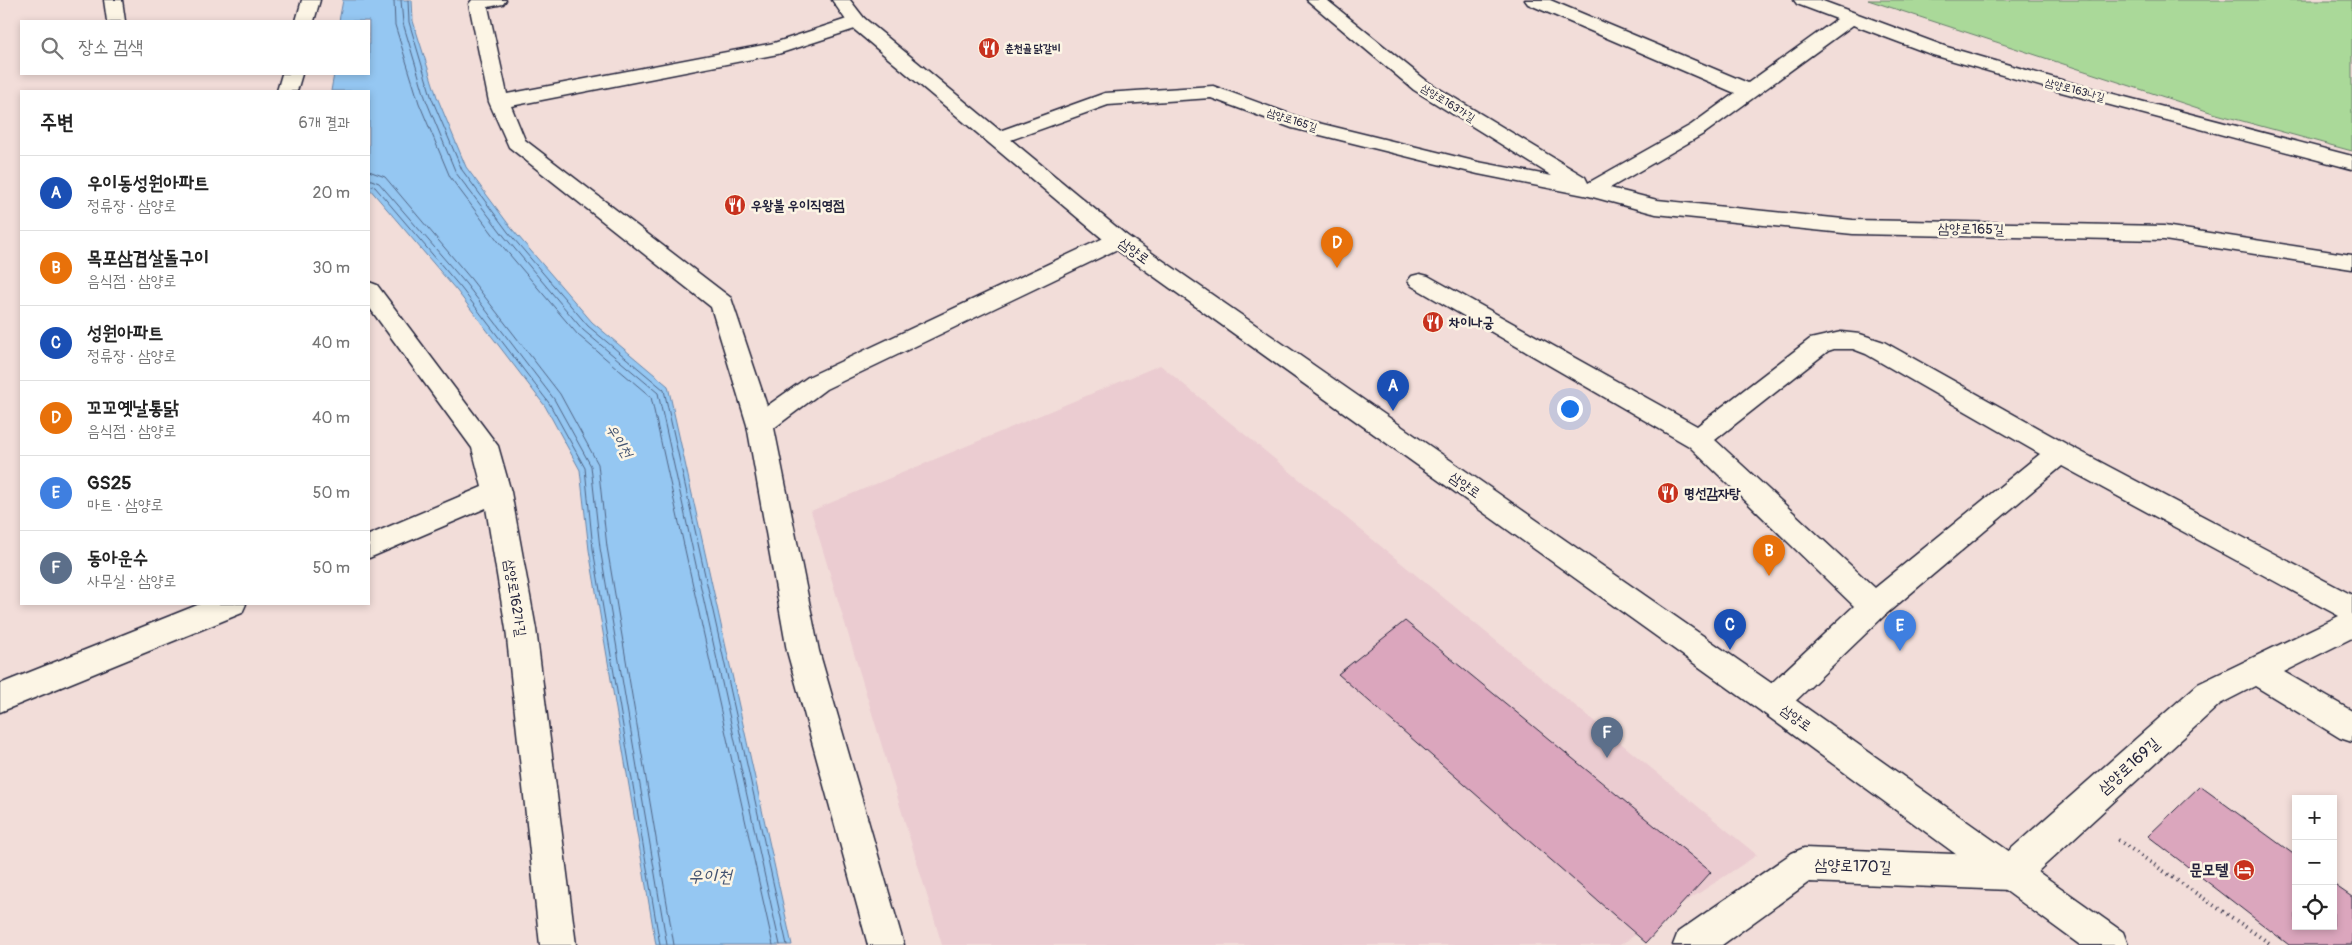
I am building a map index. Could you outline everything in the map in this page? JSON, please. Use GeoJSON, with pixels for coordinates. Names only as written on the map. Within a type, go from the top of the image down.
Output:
{"type":"FeatureCollection","features":[{"type":"Feature","properties":{"kind":"street"},"geometry":{"type":"LineString","coordinates":[[113,0],[116,20]]}},
{"type":"Feature","properties":{"kind":"street"},"geometry":{"type":"LineString","coordinates":[[305,20],[310,0]]}},
{"type":"Feature","properties":{"kind":"street"},"geometry":{"type":"LineString","coordinates":[[498,0],[478,2],[499,102],[516,143],[722,303],[760,425],[803,651],[886,945]]}},
{"type":"Feature","properties":{"kind":"street","name":"삼양로"},"geometry":{"type":"LineString","coordinates":[[841,0],[857,22],[1118,240],[1773,702],[2110,945]]}},
{"type":"Feature","properties":{"kind":"street","name":"삼양로163가길"},"geometry":{"type":"LineString","coordinates":[[1316,0],[1420,86],[1591,190]]}},
{"type":"Feature","properties":{"kind":"street"},"geometry":{"type":"LineString","coordinates":[[1534,0],[1751,92]]}},
{"type":"Feature","properties":{"kind":"street","name":"삼양로163나길"},"geometry":{"type":"LineString","coordinates":[[1803,0],[1949,54],[2068,88],[2352,163]]}},
{"type":"Feature","properties":{"kind":"street"},"geometry":{"type":"LineString","coordinates":[[1591,190],[1698,129],[1851,18]]}},
{"type":"Feature","properties":{"kind":"street"},"geometry":{"type":"LineString","coordinates":[[499,102],[778,48],[857,22]]}},
{"type":"Feature","properties":{"kind":"street"},"geometry":{"type":"LineString","coordinates":[[287,90],[292,75]]}},
{"type":"Feature","properties":{"kind":"street","name":"삼양로165길"},"geometry":{"type":"LineString","coordinates":[[998,138],[1105,99],[1213,92],[1299,124],[1478,168],[1591,190],[1656,207],[1853,227],[2164,232],[2352,262]]}},
{"type":"Feature","properties":{"kind":"street"},"geometry":{"type":"LineString","coordinates":[[760,425],[817,383],[1118,240]]}},
{"type":"Feature","properties":{"kind":"street"},"geometry":{"type":"LineString","coordinates":[[1420,281],[1698,439],[1874,606]]}},
{"type":"Feature","properties":{"kind":"street","name":"삼양로162가길"},"geometry":{"type":"LineString","coordinates":[[370,291],[485,446],[497,492],[521,629],[558,945]]}},
{"type":"Feature","properties":{"kind":"street"},"geometry":{"type":"LineString","coordinates":[[1698,439],[1819,345],[1838,339],[1860,341],[2060,453],[2352,609]]}},
{"type":"Feature","properties":{"kind":"street"},"geometry":{"type":"LineString","coordinates":[[1773,702],[1874,606],[2060,453]]}},
{"type":"Feature","properties":{"kind":"street"},"geometry":{"type":"LineString","coordinates":[[370,547],[497,492]]}},
{"type":"Feature","properties":{"kind":"street"},"geometry":{"type":"LineString","coordinates":[[0,698],[229,605]]}},
{"type":"Feature","properties":{"kind":"street","name":"삼양로169길"},"geometry":{"type":"LineString","coordinates":[[2010,873],[2209,694],[2352,624]]}},
{"type":"Feature","properties":{"kind":"street"},"geometry":{"type":"LineString","coordinates":[[2256,671],[2352,728]]}},
{"type":"Feature","properties":{"kind":"street","name":"삼양로170길"},"geometry":{"type":"LineString","coordinates":[[1691,945],[1804,864],[2010,873]]}},
{"type":"Feature","properties":{"kind":"path"},"geometry":{"type":"LineString","coordinates":[[2078,812],[2272,945]]}},
{"type":"Feature","properties":{"kind":"shaded area"},"geometry":{"type":"Polygon","coordinates":[[[1160,365],[1757,855],[1620,945],[942,945],[811,511],[1160,365]]]}},
{"type":"Feature","properties":{"kind":"green space"},"geometry":{"type":"Polygon","coordinates":[[[1868,0],[2352,0],[2352,151],[2213,113],[1868,0]]]}},
{"type":"Feature","properties":{"kind":"water","name":"우이천"},"geometry":{"type":"Polygon","coordinates":[[[343,0],[412,0],[413,21],[437,97],[466,167],[512,229],[592,322],[668,386],[792,945],[656,945],[589,550],[580,470],[545,406],[457,291],[370,189],[370,90],[331,90],[334,75],[370,75],[370,20],[339,20],[343,0]]]}},
{"type":"Feature","properties":{"kind":"building"},"geometry":{"type":"Polygon","coordinates":[[[1405,621],[1711,872],[1646,943],[1338,674],[1405,621]]]}},
{"type":"Feature","properties":{"kind":"building","name":"문모텔"},"geometry":{"type":"Polygon","coordinates":[[[2200,786],[2292,853],[2292,930],[2337,930],[2337,887],[2352,897],[2352,945],[2289,945],[2148,836],[2200,786]]]}},
{"type":"Feature","properties":{"kind":"place","name":"춘천골 닭갈비"},"geometry":{"type":"Point","coordinates":[989,48]}},
{"type":"Feature","properties":{"kind":"place","name":"우왕불 우이직영점"},"geometry":{"type":"Point","coordinates":[735,205]}},
{"type":"Feature","properties":{"kind":"place","name":"꼬꼬옛날통닭"},"geometry":{"type":"Point","coordinates":[1337,268]}},
{"type":"Feature","properties":{"kind":"place","name":"차이나궁"},"geometry":{"type":"Point","coordinates":[1433,322]}},
{"type":"Feature","properties":{"kind":"place","name":"우이동성원아파트"},"geometry":{"type":"Point","coordinates":[1393,411]}},
{"type":"Feature","properties":{"kind":"place","name":"명선감자탕"},"geometry":{"type":"Point","coordinates":[1668,493]}},
{"type":"Feature","properties":{"kind":"place","name":"목포삼겹살돌구이"},"geometry":{"type":"Point","coordinates":[1769,576]}},
{"type":"Feature","properties":{"kind":"place","name":"성원아파트"},"geometry":{"type":"Point","coordinates":[1730,650]}},
{"type":"Feature","properties":{"kind":"place","name":"GS25"},"geometry":{"type":"Point","coordinates":[1900,651]}},
{"type":"Feature","properties":{"kind":"place","name":"동아운수"},"geometry":{"type":"Point","coordinates":[1607,758]}},
{"type":"Feature","properties":{"kind":"place","name":"문모텔"},"geometry":{"type":"Point","coordinates":[2244,870]}}]}
